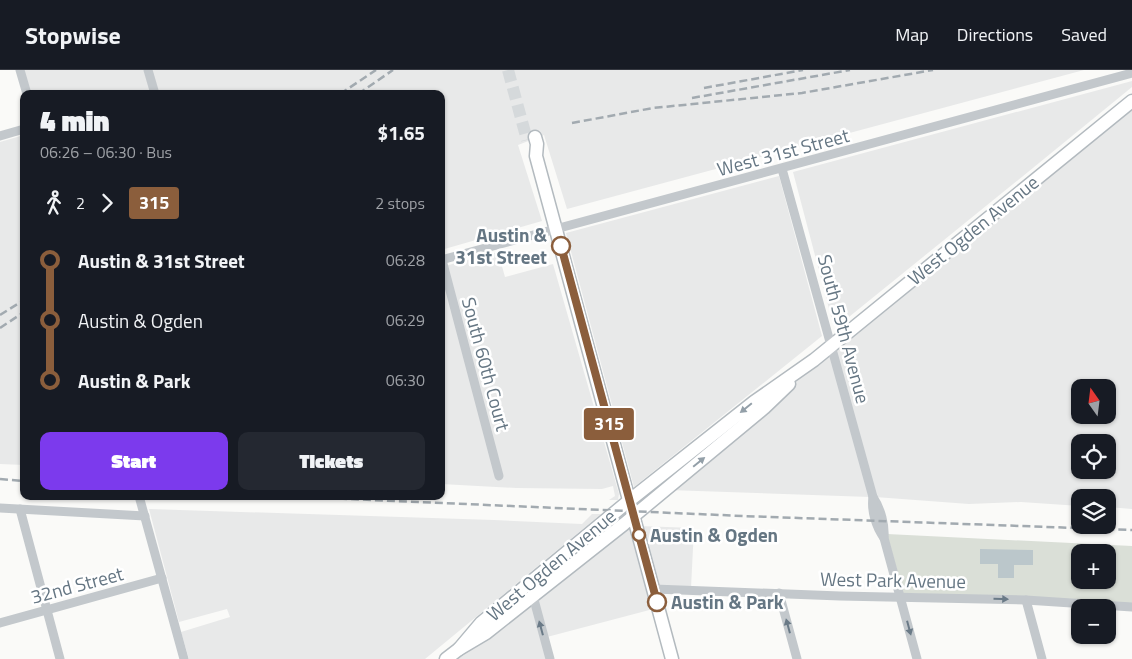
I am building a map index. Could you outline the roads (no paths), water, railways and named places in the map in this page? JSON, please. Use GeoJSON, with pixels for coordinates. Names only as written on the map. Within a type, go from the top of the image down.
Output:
{"type":"FeatureCollection","features":[{"type":"Feature","properties":{"kind":"main road","name":"West Ogden Avenue"},"geometry":{"type":"LineString","coordinates":[[446,659],[459,648],[481,623],[630,500],[754,402],[832,346],[1132,101]]}},
{"type":"Feature","properties":{"kind":"main road"},"geometry":{"type":"LineString","coordinates":[[531,139],[537,144],[536,156],[672,659]]}},
{"type":"Feature","properties":{"kind":"main road","name":"West Ogden Avenue"},"geometry":{"type":"LineString","coordinates":[[459,648],[486,633],[634,515],[764,408],[814,360]]}},
{"type":"Feature","properties":{"kind":"street"},"geometry":{"type":"LineString","coordinates":[[20,70],[26,90]]}},
{"type":"Feature","properties":{"kind":"street"},"geometry":{"type":"LineString","coordinates":[[148,70],[154,90]]}},
{"type":"Feature","properties":{"kind":"street","name":"West 31st Street"},"geometry":{"type":"LineString","coordinates":[[445,259],[1132,73]]}},
{"type":"Feature","properties":{"kind":"street"},"geometry":{"type":"LineString","coordinates":[[0,136],[20,130]]}},
{"type":"Feature","properties":{"kind":"street","name":"South 59th Avenue"},"geometry":{"type":"LineString","coordinates":[[782,169],[873,497],[872,506],[878,530],[884,538],[917,659]]}},
{"type":"Feature","properties":{"kind":"street","name":"South 60th Court"},"geometry":{"type":"LineString","coordinates":[[445,271],[499,476]]}},
{"type":"Feature","properties":{"kind":"street"},"geometry":{"type":"LineString","coordinates":[[140,500],[184,659]]}},
{"type":"Feature","properties":{"kind":"street"},"geometry":{"type":"LineString","coordinates":[[0,508],[145,516]]}},
{"type":"Feature","properties":{"kind":"street"},"geometry":{"type":"LineString","coordinates":[[20,510],[60,659]]}},
{"type":"Feature","properties":{"kind":"street","name":"32nd Street"},"geometry":{"type":"LineString","coordinates":[[0,623],[162,578]]}},
{"type":"Feature","properties":{"kind":"street","name":"West Park Avenue"},"geometry":{"type":"LineString","coordinates":[[654,589],[1026,600],[1132,607]]}},
{"type":"Feature","properties":{"kind":"street"},"geometry":{"type":"LineString","coordinates":[[779,594],[797,659]]}},
{"type":"Feature","properties":{"kind":"street"},"geometry":{"type":"LineString","coordinates":[[533,596],[550,659]]}},
{"type":"Feature","properties":{"kind":"street"},"geometry":{"type":"LineString","coordinates":[[1026,600],[1042,659]]}},
{"type":"Feature","properties":{"kind":"tunnel"},"geometry":{"type":"LineString","coordinates":[[508,70],[527,140]]}},
{"type":"Feature","properties":{"kind":"railway"},"geometry":{"type":"LineString","coordinates":[[346,90],[376,70]]}},
{"type":"Feature","properties":{"kind":"railway"},"geometry":{"type":"LineString","coordinates":[[364,90],[393,70]]}},
{"type":"Feature","properties":{"kind":"railway"},"geometry":{"type":"LineString","coordinates":[[704,88],[803,70]]}},
{"type":"Feature","properties":{"kind":"railway"},"geometry":{"type":"LineString","coordinates":[[692,98],[850,70]]}},
{"type":"Feature","properties":{"kind":"railway"},"geometry":{"type":"LineString","coordinates":[[572,123],[653,108],[802,93],[933,70]]}},
{"type":"Feature","properties":{"kind":"railway"},"geometry":{"type":"LineString","coordinates":[[0,315],[20,302]]}},
{"type":"Feature","properties":{"kind":"railway"},"geometry":{"type":"LineString","coordinates":[[0,328],[20,315]]}},
{"type":"Feature","properties":{"kind":"railway"},"geometry":{"type":"LineString","coordinates":[[0,479],[20,481]]}},
{"type":"Feature","properties":{"kind":"railway"},"geometry":{"type":"LineString","coordinates":[[372,500],[1132,530]]}},
{"type":"Feature","properties":{"kind":"place","name":"Austin & 31st Street"},"geometry":{"type":"Point","coordinates":[561,246]}},
{"type":"Feature","properties":{"kind":"place","name":"Austin & Ogden"},"geometry":{"type":"Point","coordinates":[639,535]}},
{"type":"Feature","properties":{"kind":"place","name":"Austin & Park"},"geometry":{"type":"Point","coordinates":[657,602]}}]}
